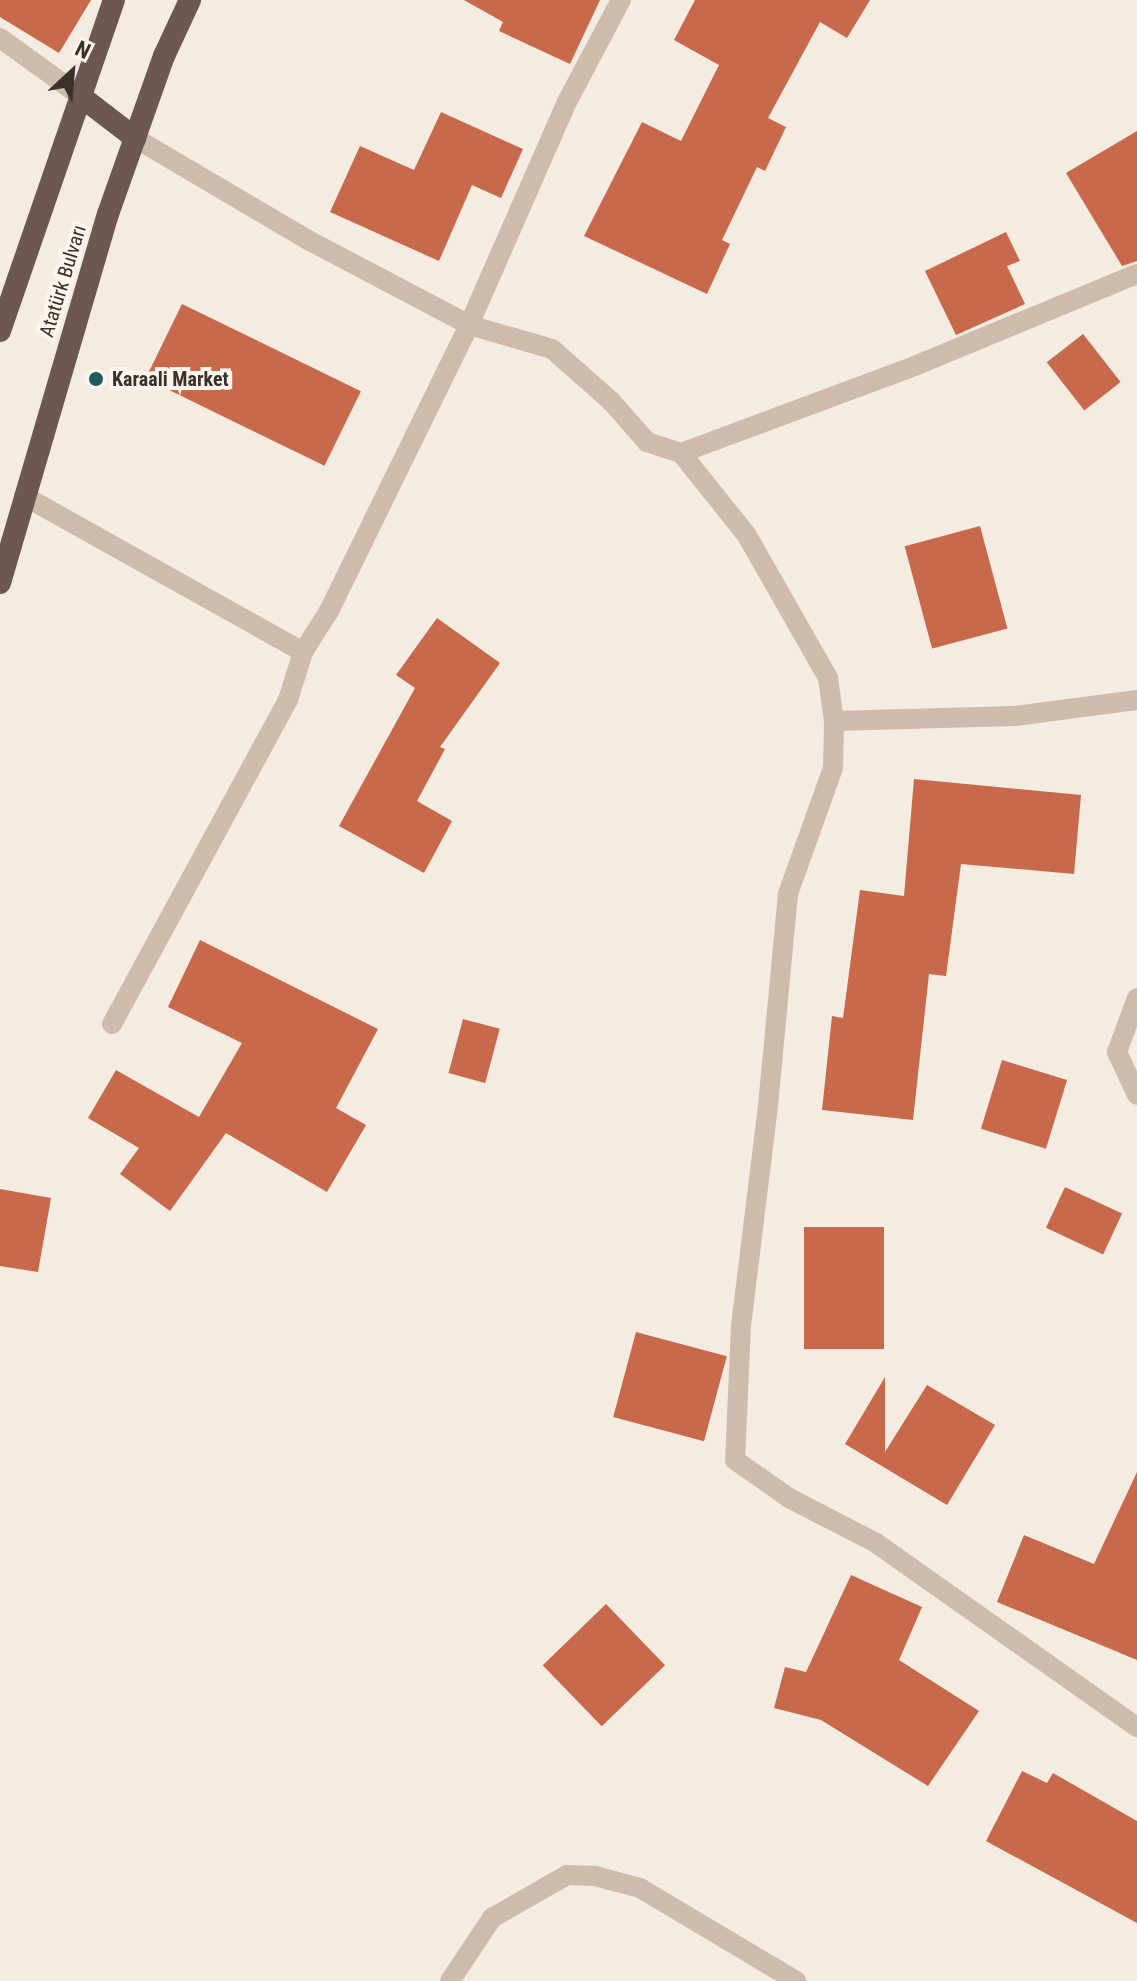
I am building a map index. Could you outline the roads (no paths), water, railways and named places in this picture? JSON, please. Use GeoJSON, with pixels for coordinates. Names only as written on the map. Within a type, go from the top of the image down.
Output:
{"type":"FeatureCollection","features":[{"type":"Feature","properties":{"kind":"highway"},"geometry":{"type":"LineString","coordinates":[[0,331],[114,0]]}},
{"type":"Feature","properties":{"kind":"highway","name":"Atatürk Bulvarı"},"geometry":{"type":"LineString","coordinates":[[0,583],[108,214],[164,56],[190,0]]}},
{"type":"Feature","properties":{"kind":"highway"},"geometry":{"type":"LineString","coordinates":[[79,95],[135,138]]}},
{"type":"Feature","properties":{"kind":"street"},"geometry":{"type":"LineString","coordinates":[[112,1024],[288,700],[303,652],[329,611],[469,325],[568,100],[621,0]]}},
{"type":"Feature","properties":{"kind":"street"},"geometry":{"type":"LineString","coordinates":[[0,38],[79,95]]}},
{"type":"Feature","properties":{"kind":"street"},"geometry":{"type":"LineString","coordinates":[[135,138],[310,241],[469,325],[552,349],[611,401],[647,442],[681,453],[746,534],[828,678],[834,721],[833,768],[788,894],[768,1106],[741,1325],[735,1460],[789,1498],[876,1543],[1137,1727]]}},
{"type":"Feature","properties":{"kind":"street"},"geometry":{"type":"LineString","coordinates":[[681,453],[917,365],[1137,274]]}},
{"type":"Feature","properties":{"kind":"street"},"geometry":{"type":"LineString","coordinates":[[24,496],[303,652]]}},
{"type":"Feature","properties":{"kind":"street"},"geometry":{"type":"LineString","coordinates":[[834,721],[1015,716],[1137,700]]}},
{"type":"Feature","properties":{"kind":"street"},"geometry":{"type":"LineString","coordinates":[[1137,998],[1117,1052],[1137,1095]]}},
{"type":"Feature","properties":{"kind":"street"},"geometry":{"type":"LineString","coordinates":[[450,1981],[492,1918],[567,1875],[595,1876],[640,1888],[796,1981]]}},
{"type":"Feature","properties":{"kind":"place","name":"Karaali Market"},"geometry":{"type":"Point","coordinates":[96,379]}}]}
